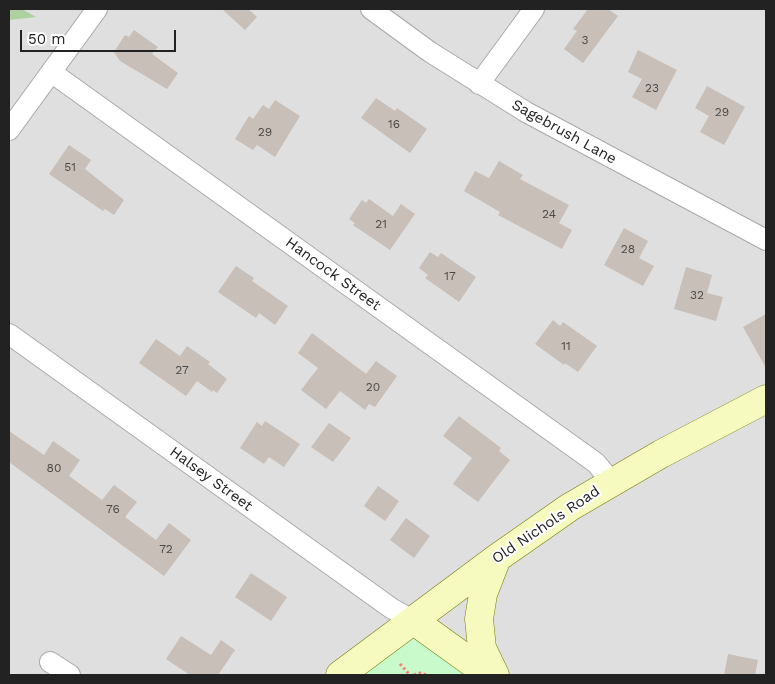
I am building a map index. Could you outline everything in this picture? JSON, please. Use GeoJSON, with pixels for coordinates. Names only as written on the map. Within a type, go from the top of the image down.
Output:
{"type":"FeatureCollection","features":[{"type":"Feature","properties":{"kind":"street"},"geometry":{"type":"LineString","coordinates":[[9,130],[97,9]]}},
{"type":"Feature","properties":{"kind":"street","name":"Sagebrush Lane"},"geometry":{"type":"LineString","coordinates":[[371,9],[430,52],[526,112],[766,240]]}},
{"type":"Feature","properties":{"kind":"street"},"geometry":{"type":"LineString","coordinates":[[479,84],[534,9]]}},
{"type":"Feature","properties":{"kind":"street","name":"Hancock Street"},"geometry":{"type":"LineString","coordinates":[[51,72],[596,463],[611,482]]}},
{"type":"Feature","properties":{"kind":"street","name":"Halsey Street"},"geometry":{"type":"LineString","coordinates":[[9,334],[391,608],[414,621]]}},
{"type":"Feature","properties":{"kind":"street","name":"Old Nichols Road"},"geometry":{"type":"LineString","coordinates":[[340,675],[497,558],[611,482],[766,400]]}},
{"type":"Feature","properties":{"kind":"street"},"geometry":{"type":"LineString","coordinates":[[495,675],[482,648],[479,619],[483,594],[497,558]]}},
{"type":"Feature","properties":{"kind":"street"},"geometry":{"type":"LineString","coordinates":[[414,621],[489,675]]}},
{"type":"Feature","properties":{"kind":"street"},"geometry":{"type":"LineString","coordinates":[[50,662],[70,675]]}},
{"type":"Feature","properties":{"kind":"path"},"geometry":{"type":"LineString","coordinates":[[400,664],[410,675]]}},
{"type":"Feature","properties":{"kind":"path"},"geometry":{"type":"LineString","coordinates":[[414,675],[420,673],[427,675]]}},
{"type":"Feature","properties":{"kind":"shaded area"},"geometry":{"type":"Polygon","coordinates":[[[9,9],[766,9],[766,675],[9,675],[9,9]]]}},
{"type":"Feature","properties":{"kind":"green space"},"geometry":{"type":"Polygon","coordinates":[[[9,9],[22,9],[36,17],[9,20],[9,9]]]}},
{"type":"Feature","properties":{"kind":"green space"},"geometry":{"type":"Polygon","coordinates":[[[414,623],[487,675],[343,675],[414,623]]]}},
{"type":"Feature","properties":{"kind":"building"},"geometry":{"type":"Polygon","coordinates":[[[222,9],[248,9],[257,17],[245,30],[222,9]]]}},
{"type":"Feature","properties":{"kind":"building"},"geometry":{"type":"Polygon","coordinates":[[[588,9],[608,9],[618,16],[583,63],[564,49],[577,31],[573,29],[588,9]]]}},
{"type":"Feature","properties":{"kind":"building"},"geometry":{"type":"Polygon","coordinates":[[[134,30],[158,47],[152,54],[178,73],[167,89],[120,61],[114,52],[125,35],[129,37],[134,30]]]}},
{"type":"Feature","properties":{"kind":"building"},"geometry":{"type":"Polygon","coordinates":[[[638,50],[677,70],[656,110],[632,97],[642,79],[628,72],[638,50]]]}},
{"type":"Feature","properties":{"kind":"building"},"geometry":{"type":"Polygon","coordinates":[[[707,86],[745,107],[724,145],[700,132],[709,116],[695,108],[707,86]]]}},
{"type":"Feature","properties":{"kind":"building"},"geometry":{"type":"Polygon","coordinates":[[[376,98],[395,111],[397,108],[427,129],[410,153],[361,118],[376,98]]]}},
{"type":"Feature","properties":{"kind":"building"},"geometry":{"type":"Polygon","coordinates":[[[275,100],[300,116],[275,157],[257,145],[253,150],[235,139],[249,116],[253,119],[263,105],[269,109],[275,100]]]}},
{"type":"Feature","properties":{"kind":"building"},"geometry":{"type":"Polygon","coordinates":[[[69,145],[91,160],[85,169],[124,200],[114,215],[105,209],[103,211],[49,174],[69,145]]]}},
{"type":"Feature","properties":{"kind":"building"},"geometry":{"type":"Polygon","coordinates":[[[499,161],[523,175],[520,179],[569,205],[559,223],[572,230],[562,249],[498,215],[500,212],[464,191],[475,171],[489,178],[499,161]]]}},
{"type":"Feature","properties":{"kind":"building"},"geometry":{"type":"Polygon","coordinates":[[[369,199],[393,216],[401,204],[415,214],[390,250],[353,225],[355,223],[349,219],[362,200],[366,203],[369,199]]]}},
{"type":"Feature","properties":{"kind":"building"},"geometry":{"type":"Polygon","coordinates":[[[624,228],[648,241],[639,258],[654,266],[643,286],[604,265],[624,228]]]}},
{"type":"Feature","properties":{"kind":"building"},"geometry":{"type":"Polygon","coordinates":[[[430,252],[438,257],[441,253],[476,277],[459,302],[425,278],[428,275],[419,268],[430,252]]]}},
{"type":"Feature","properties":{"kind":"building"},"geometry":{"type":"Polygon","coordinates":[[[236,266],[254,278],[252,281],[288,306],[275,325],[259,313],[256,318],[218,292],[236,266]]]}},
{"type":"Feature","properties":{"kind":"building"},"geometry":{"type":"Polygon","coordinates":[[[686,267],[712,275],[707,293],[723,297],[716,321],[674,309],[686,267]]]}},
{"type":"Feature","properties":{"kind":"building"},"geometry":{"type":"Polygon","coordinates":[[[766,314],[766,368],[743,327],[766,314]]]}},
{"type":"Feature","properties":{"kind":"building"},"geometry":{"type":"Polygon","coordinates":[[[553,320],[560,326],[563,322],[597,346],[578,372],[565,363],[564,365],[535,344],[553,320]]]}},
{"type":"Feature","properties":{"kind":"building"},"geometry":{"type":"Polygon","coordinates":[[[312,333],[366,374],[376,361],[397,376],[375,407],[369,404],[365,410],[340,391],[326,409],[301,390],[318,368],[298,353],[312,333]]]}},
{"type":"Feature","properties":{"kind":"building"},"geometry":{"type":"Polygon","coordinates":[[[156,339],[180,356],[187,346],[210,362],[208,364],[227,379],[217,393],[213,390],[212,392],[197,381],[186,396],[139,363],[156,339]]]}},
{"type":"Feature","properties":{"kind":"building"},"geometry":{"type":"Polygon","coordinates":[[[459,416],[501,448],[499,451],[510,460],[478,502],[453,484],[472,458],[443,436],[459,416]]]}},
{"type":"Feature","properties":{"kind":"building"},"geometry":{"type":"Polygon","coordinates":[[[265,421],[300,444],[284,467],[269,457],[264,464],[240,448],[257,422],[262,426],[265,421]]]}},
{"type":"Feature","properties":{"kind":"building"},"geometry":{"type":"Polygon","coordinates":[[[329,423],[351,438],[333,462],[311,447],[329,423]]]}},
{"type":"Feature","properties":{"kind":"building"},"geometry":{"type":"Polygon","coordinates":[[[9,431],[44,455],[53,441],[80,460],[69,476],[102,500],[114,485],[137,502],[125,517],[156,540],[169,523],[191,540],[164,576],[9,462],[9,431]]]}},
{"type":"Feature","properties":{"kind":"building"},"geometry":{"type":"Polygon","coordinates":[[[378,486],[399,501],[385,521],[364,506],[378,486]]]}},
{"type":"Feature","properties":{"kind":"building"},"geometry":{"type":"Polygon","coordinates":[[[406,518],[430,536],[414,558],[390,540],[406,518]]]}},
{"type":"Feature","properties":{"kind":"building"},"geometry":{"type":"Polygon","coordinates":[[[251,573],[287,597],[271,621],[235,597],[251,573]]]}},
{"type":"Feature","properties":{"kind":"building"},"geometry":{"type":"Polygon","coordinates":[[[181,636],[211,655],[221,640],[235,650],[218,675],[190,675],[166,659],[181,636]]]}},
{"type":"Feature","properties":{"kind":"building"},"geometry":{"type":"Polygon","coordinates":[[[728,654],[758,660],[755,675],[724,675],[728,654]]]}}]}
